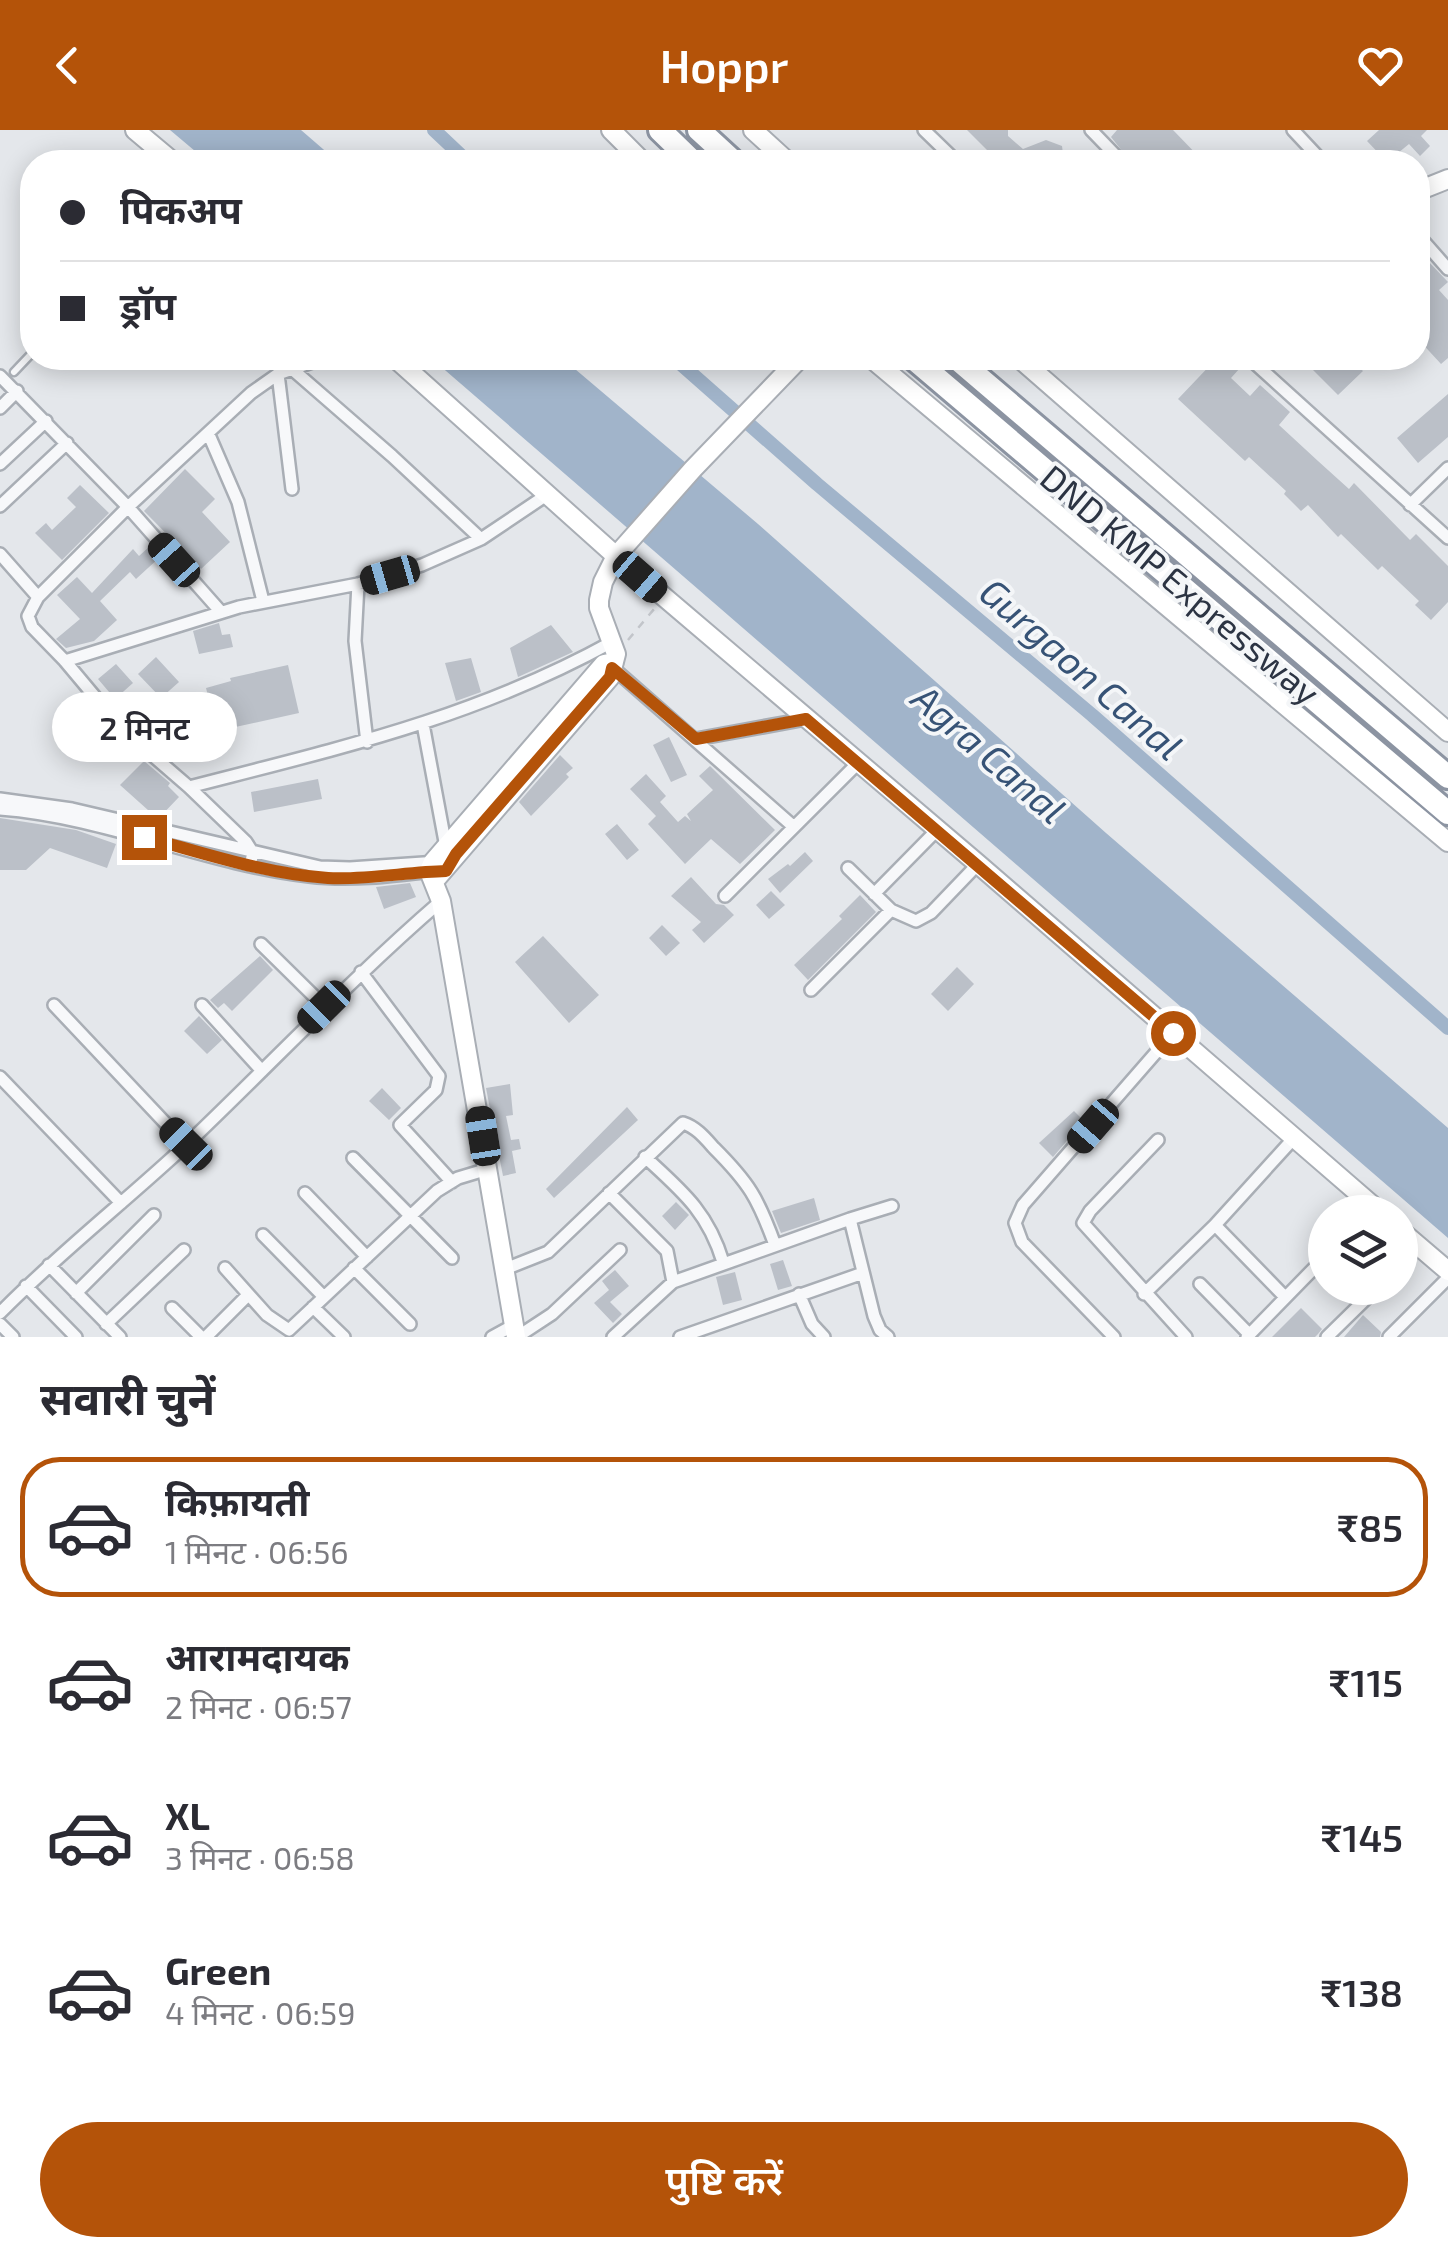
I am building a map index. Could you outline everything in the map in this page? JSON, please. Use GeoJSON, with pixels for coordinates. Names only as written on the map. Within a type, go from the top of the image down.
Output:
{"type":"FeatureCollection","features":[{"type":"Feature","properties":{"kind":"highway"},"geometry":{"type":"LineString","coordinates":[[660,130],[681,150]]}},
{"type":"Feature","properties":{"kind":"highway"},"geometry":{"type":"LineString","coordinates":[[698,130],[720,150]]}},
{"type":"Feature","properties":{"kind":"highway","name":"DND KMP Expressway"},"geometry":{"type":"LineString","coordinates":[[928,370],[1448,813]]}},
{"type":"Feature","properties":{"kind":"highway","name":"DND KMP Expressway"},"geometry":{"type":"LineString","coordinates":[[970,370],[1448,777]]}},
{"type":"Feature","properties":{"kind":"street"},"geometry":{"type":"LineString","coordinates":[[136,130],[159,150]]}},
{"type":"Feature","properties":{"kind":"street"},"geometry":{"type":"LineString","coordinates":[[611,130],[631,150]]}},
{"type":"Feature","properties":{"kind":"street"},"geometry":{"type":"LineString","coordinates":[[753,130],[775,150]]}},
{"type":"Feature","properties":{"kind":"street"},"geometry":{"type":"LineString","coordinates":[[924,130],[945,150]]}},
{"type":"Feature","properties":{"kind":"street"},"geometry":{"type":"LineString","coordinates":[[1091,130],[1110,150]]}},
{"type":"Feature","properties":{"kind":"street"},"geometry":{"type":"LineString","coordinates":[[1294,130],[1312,150]]}},
{"type":"Feature","properties":{"kind":"street"},"geometry":{"type":"LineString","coordinates":[[1430,248],[1448,268]]}},
{"type":"Feature","properties":{"kind":"street"},"geometry":{"type":"LineString","coordinates":[[251,859],[246,842],[122,729],[28,620],[38,597],[251,393],[278,374],[292,370],[481,539]]}},
{"type":"Feature","properties":{"kind":"street"},"geometry":{"type":"LineString","coordinates":[[408,370],[664,598],[978,864],[1356,1195]]}},
{"type":"Feature","properties":{"kind":"street"},"geometry":{"type":"LineString","coordinates":[[788,370],[616,556],[599,600],[614,656],[696,739],[794,827]]}},
{"type":"Feature","properties":{"kind":"street"},"geometry":{"type":"LineString","coordinates":[[885,370],[1448,842]]}},
{"type":"Feature","properties":{"kind":"street"},"geometry":{"type":"LineString","coordinates":[[1033,370],[1448,732]]}},
{"type":"Feature","properties":{"kind":"street"},"geometry":{"type":"LineString","coordinates":[[1262,370],[1448,538]]}},
{"type":"Feature","properties":{"kind":"street"},"geometry":{"type":"LineString","coordinates":[[278,374],[292,489]]}},
{"type":"Feature","properties":{"kind":"street"},"geometry":{"type":"LineString","coordinates":[[0,376],[128,507],[221,612]]}},
{"type":"Feature","properties":{"kind":"street"},"geometry":{"type":"LineString","coordinates":[[0,408],[17,392]]}},
{"type":"Feature","properties":{"kind":"street"},"geometry":{"type":"LineString","coordinates":[[0,464],[46,421]]}},
{"type":"Feature","properties":{"kind":"street"},"geometry":{"type":"LineString","coordinates":[[209,435],[238,502],[263,601]]}},
{"type":"Feature","properties":{"kind":"street"},"geometry":{"type":"LineString","coordinates":[[0,506],[67,443]]}},
{"type":"Feature","properties":{"kind":"street"},"geometry":{"type":"LineString","coordinates":[[1410,505],[1448,468]]}},
{"type":"Feature","properties":{"kind":"street"},"geometry":{"type":"LineString","coordinates":[[65,661],[221,612],[358,584],[422,565],[481,539],[548,494]]}},
{"type":"Feature","properties":{"kind":"street"},"geometry":{"type":"LineString","coordinates":[[0,554],[38,597]]}},
{"type":"Feature","properties":{"kind":"street"},"geometry":{"type":"LineString","coordinates":[[358,584],[355,641],[367,742]]}},
{"type":"Feature","properties":{"kind":"street"},"geometry":{"type":"LineString","coordinates":[[189,786],[367,742],[614,656]]}},
{"type":"Feature","properties":{"kind":"street"},"geometry":{"type":"LineString","coordinates":[[0,809],[69,817],[331,878],[440,865],[614,656]]}},
{"type":"Feature","properties":{"kind":"street"},"geometry":{"type":"LineString","coordinates":[[696,739],[806,719]]}},
{"type":"Feature","properties":{"kind":"street"},"geometry":{"type":"LineString","coordinates":[[423,724],[441,901],[515,1333]]}},
{"type":"Feature","properties":{"kind":"street"},"geometry":{"type":"LineString","coordinates":[[725,896],[858,763]]}},
{"type":"Feature","properties":{"kind":"street"},"geometry":{"type":"LineString","coordinates":[[0,799],[72,809],[251,859]]}},
{"type":"Feature","properties":{"kind":"street"},"geometry":{"type":"LineString","coordinates":[[874,894],[937,830]]}},
{"type":"Feature","properties":{"kind":"street"},"geometry":{"type":"LineString","coordinates":[[848,868],[890,910],[906,919],[923,918],[978,864]]}},
{"type":"Feature","properties":{"kind":"street"},"geometry":{"type":"LineString","coordinates":[[0,1314],[49,1264],[186,1144],[324,1007],[441,901]]}},
{"type":"Feature","properties":{"kind":"street"},"geometry":{"type":"LineString","coordinates":[[810,990],[890,910]]}},
{"type":"Feature","properties":{"kind":"street"},"geometry":{"type":"LineString","coordinates":[[261,944],[324,1007]]}},
{"type":"Feature","properties":{"kind":"street"},"geometry":{"type":"LineString","coordinates":[[361,972],[437,1071],[436,1090],[400,1124],[452,1182]]}},
{"type":"Feature","properties":{"kind":"street"},"geometry":{"type":"LineString","coordinates":[[54,1005],[186,1144]]}},
{"type":"Feature","properties":{"kind":"street"},"geometry":{"type":"LineString","coordinates":[[202,1006],[262,1070]]}},
{"type":"Feature","properties":{"kind":"street"},"geometry":{"type":"LineString","coordinates":[[1114,1337],[1022,1242],[1015,1223],[1022,1205],[1173,1033]]}},
{"type":"Feature","properties":{"kind":"street"},"geometry":{"type":"LineString","coordinates":[[0,1077],[121,1203]]}},
{"type":"Feature","properties":{"kind":"street"},"geometry":{"type":"LineString","coordinates":[[504,1269],[548,1252],[683,1123],[688,1123],[746,1180],[756,1194],[774,1244]]}},
{"type":"Feature","properties":{"kind":"street"},"geometry":{"type":"LineString","coordinates":[[1144,1294],[1216,1224],[1294,1138]]}},
{"type":"Feature","properties":{"kind":"street"},"geometry":{"type":"LineString","coordinates":[[1158,1140],[1084,1222],[1186,1337]]}},
{"type":"Feature","properties":{"kind":"street"},"geometry":{"type":"LineString","coordinates":[[645,1157],[698,1208],[716,1237],[724,1262]]}},
{"type":"Feature","properties":{"kind":"street"},"geometry":{"type":"LineString","coordinates":[[352,1158],[452,1258]]}},
{"type":"Feature","properties":{"kind":"street"},"geometry":{"type":"LineString","coordinates":[[225,1268],[283,1329],[296,1333],[318,1302],[410,1214],[452,1182],[488,1170]]}},
{"type":"Feature","properties":{"kind":"street"},"geometry":{"type":"LineString","coordinates":[[305,1193],[366,1256]]}},
{"type":"Feature","properties":{"kind":"street"},"geometry":{"type":"LineString","coordinates":[[609,1193],[667,1251],[673,1282]]}},
{"type":"Feature","properties":{"kind":"street"},"geometry":{"type":"LineString","coordinates":[[614,1337],[673,1282],[892,1206]]}},
{"type":"Feature","properties":{"kind":"street"},"geometry":{"type":"LineString","coordinates":[[76,1293],[154,1215]]}},
{"type":"Feature","properties":{"kind":"street"},"geometry":{"type":"LineString","coordinates":[[850,1219],[874,1316],[888,1337]]}},
{"type":"Feature","properties":{"kind":"street"},"geometry":{"type":"LineString","coordinates":[[1216,1224],[1286,1297]]}},
{"type":"Feature","properties":{"kind":"street"},"geometry":{"type":"LineString","coordinates":[[263,1235],[344,1337]]}},
{"type":"Feature","properties":{"kind":"street"},"geometry":{"type":"LineString","coordinates":[[1389,1337],[1448,1275],[1419,1246]]}},
{"type":"Feature","properties":{"kind":"street"},"geometry":{"type":"LineString","coordinates":[[106,1324],[184,1250]]}},
{"type":"Feature","properties":{"kind":"street"},"geometry":{"type":"LineString","coordinates":[[492,1337],[515,1333],[552,1314],[620,1250]]}},
{"type":"Feature","properties":{"kind":"street"},"geometry":{"type":"LineString","coordinates":[[49,1264],[120,1337]]}},
{"type":"Feature","properties":{"kind":"street"},"geometry":{"type":"LineString","coordinates":[[354,1268],[410,1324]]}},
{"type":"Feature","properties":{"kind":"street"},"geometry":{"type":"LineString","coordinates":[[680,1337],[863,1273]]}},
{"type":"Feature","properties":{"kind":"street"},"geometry":{"type":"LineString","coordinates":[[1200,1284],[1248,1336],[1308,1274]]}},
{"type":"Feature","properties":{"kind":"street"},"geometry":{"type":"LineString","coordinates":[[26,1286],[76,1337]]}},
{"type":"Feature","properties":{"kind":"street"},"geometry":{"type":"LineString","coordinates":[[799,1294],[812,1324],[824,1337]]}},
{"type":"Feature","properties":{"kind":"street"},"geometry":{"type":"LineString","coordinates":[[172,1308],[204,1337],[248,1296]]}},
{"type":"Feature","properties":{"kind":"street"},"geometry":{"type":"LineString","coordinates":[[1328,1337],[1360,1305]]}},
{"type":"Feature","properties":{"kind":"street"},"geometry":{"type":"LineString","coordinates":[[0,1324],[13,1337]]}},
{"type":"Feature","properties":{"kind":"lane"},"geometry":{"type":"LineString","coordinates":[[14,372],[20,366]]}},
{"type":"Feature","properties":{"kind":"path"},"geometry":{"type":"LineString","coordinates":[[614,656],[664,598]]}},
{"type":"Feature","properties":{"kind":"water"},"geometry":{"type":"Polygon","coordinates":[[[170,130],[301,130],[324,150],[194,150],[170,130]]]}},
{"type":"Feature","properties":{"kind":"water","name":"Agra Canal"},"geometry":{"type":"Polygon","coordinates":[[[445,370],[576,370],[758,524],[1106,833],[1448,1128],[1448,1238],[1418,1212],[1418,1195],[1398,1195],[445,370]]]}},
{"type":"Feature","properties":{"kind":"building"},"geometry":{"type":"Polygon","coordinates":[[[967,130],[1008,130],[1008,136],[1023,149],[1046,140],[1062,146],[1062,150],[987,150],[967,130]]]}},
{"type":"Feature","properties":{"kind":"building"},"geometry":{"type":"Polygon","coordinates":[[[1117,130],[1173,130],[1192,150],[1121,150],[1111,137],[1117,130]]]}},
{"type":"Feature","properties":{"kind":"building"},"geometry":{"type":"Polygon","coordinates":[[[1379,130],[1427,130],[1421,136],[1430,146],[1426,150],[1414,150],[1409,144],[1402,150],[1376,150],[1367,141],[1379,130]]]}},
{"type":"Feature","properties":{"kind":"building"},"geometry":{"type":"Polygon","coordinates":[[[1430,263],[1448,282],[1439,290],[1448,300],[1448,358],[1441,364],[1430,352],[1430,263]]]}},
{"type":"Feature","properties":{"kind":"building"},"geometry":{"type":"Polygon","coordinates":[[[1206,370],[1238,370],[1231,378],[1250,396],[1260,385],[1290,412],[1279,425],[1349,489],[1354,483],[1410,540],[1416,534],[1448,566],[1448,602],[1431,620],[1415,605],[1419,601],[1382,566],[1378,570],[1341,534],[1338,537],[1308,505],[1301,511],[1284,494],[1286,491],[1249,457],[1245,461],[1178,399],[1206,370]]]}},
{"type":"Feature","properties":{"kind":"building"},"geometry":{"type":"Polygon","coordinates":[[[1313,370],[1363,371],[1338,395],[1313,370]]]}},
{"type":"Feature","properties":{"kind":"building"},"geometry":{"type":"Polygon","coordinates":[[[1448,394],[1448,437],[1418,463],[1397,438],[1448,394]]]}},
{"type":"Feature","properties":{"kind":"building"},"geometry":{"type":"Polygon","coordinates":[[[185,469],[215,499],[202,512],[230,542],[201,569],[144,511],[185,469]]]}},
{"type":"Feature","properties":{"kind":"building"},"geometry":{"type":"Polygon","coordinates":[[[80,485],[109,513],[62,560],[35,533],[46,523],[52,530],[76,507],[67,498],[80,485]]]}},
{"type":"Feature","properties":{"kind":"building"},"geometry":{"type":"Polygon","coordinates":[[[150,546],[160,557],[136,579],[130,572],[100,601],[117,620],[94,641],[66,648],[56,639],[80,619],[57,595],[77,577],[92,593],[133,549],[139,556],[150,546]]]}},
{"type":"Feature","properties":{"kind":"building"},"geometry":{"type":"Polygon","coordinates":[[[219,623],[222,635],[230,634],[233,647],[199,654],[193,631],[219,623]]]}},
{"type":"Feature","properties":{"kind":"building"},"geometry":{"type":"Polygon","coordinates":[[[551,625],[573,652],[518,677],[510,648],[551,625]]]}},
{"type":"Feature","properties":{"kind":"building"},"geometry":{"type":"Polygon","coordinates":[[[156,657],[179,682],[161,698],[138,674],[156,657]]]}},
{"type":"Feature","properties":{"kind":"building"},"geometry":{"type":"Polygon","coordinates":[[[471,658],[481,692],[456,701],[445,663],[471,658]]]}},
{"type":"Feature","properties":{"kind":"building"},"geometry":{"type":"Polygon","coordinates":[[[116,664],[133,683],[115,699],[98,679],[116,664]]]}},
{"type":"Feature","properties":{"kind":"building"},"geometry":{"type":"Polygon","coordinates":[[[288,665],[299,713],[217,731],[206,688],[231,681],[230,678],[288,665]]]}},
{"type":"Feature","properties":{"kind":"building"},"geometry":{"type":"Polygon","coordinates":[[[157,708],[175,727],[156,746],[136,727],[157,708]]]}},
{"type":"Feature","properties":{"kind":"building"},"geometry":{"type":"Polygon","coordinates":[[[669,737],[687,775],[671,782],[653,745],[669,737]]]}},
{"type":"Feature","properties":{"kind":"building"},"geometry":{"type":"Polygon","coordinates":[[[560,755],[573,768],[566,774],[569,777],[531,816],[519,802],[560,755]]]}},
{"type":"Feature","properties":{"kind":"building"},"geometry":{"type":"Polygon","coordinates":[[[144,761],[170,783],[168,786],[179,797],[158,819],[120,785],[144,761]]]}},
{"type":"Feature","properties":{"kind":"building"},"geometry":{"type":"Polygon","coordinates":[[[710,766],[775,830],[740,864],[711,839],[685,864],[648,824],[656,816],[630,789],[646,774],[666,796],[660,802],[678,822],[685,816],[691,821],[687,814],[713,790],[699,776],[710,766]]]}},
{"type":"Feature","properties":{"kind":"building"},"geometry":{"type":"Polygon","coordinates":[[[318,779],[322,799],[254,812],[251,792],[318,779]]]}},
{"type":"Feature","properties":{"kind":"building"},"geometry":{"type":"Polygon","coordinates":[[[0,818],[76,830],[116,844],[107,868],[50,848],[26,870],[0,870],[0,818]]]}},
{"type":"Feature","properties":{"kind":"building"},"geometry":{"type":"Polygon","coordinates":[[[617,824],[639,850],[627,860],[605,834],[617,824]]]}},
{"type":"Feature","properties":{"kind":"building"},"geometry":{"type":"Polygon","coordinates":[[[805,852],[813,861],[780,893],[768,879],[805,852]]]}},
{"type":"Feature","properties":{"kind":"building"},"geometry":{"type":"Polygon","coordinates":[[[691,877],[716,904],[724,905],[734,915],[704,943],[692,930],[701,922],[671,896],[691,877]]]}},
{"type":"Feature","properties":{"kind":"building"},"geometry":{"type":"Polygon","coordinates":[[[410,883],[416,897],[384,909],[376,887],[410,883]]]}},
{"type":"Feature","properties":{"kind":"building"},"geometry":{"type":"Polygon","coordinates":[[[771,891],[785,905],[769,919],[756,905],[771,891]]]}},
{"type":"Feature","properties":{"kind":"building"},"geometry":{"type":"Polygon","coordinates":[[[860,895],[876,912],[808,980],[794,965],[842,919],[839,916],[860,895]]]}},
{"type":"Feature","properties":{"kind":"building"},"geometry":{"type":"Polygon","coordinates":[[[662,925],[680,943],[666,956],[649,938],[662,925]]]}},
{"type":"Feature","properties":{"kind":"building"},"geometry":{"type":"Polygon","coordinates":[[[543,936],[599,995],[569,1023],[515,962],[543,936]]]}},
{"type":"Feature","properties":{"kind":"building"},"geometry":{"type":"Polygon","coordinates":[[[260,956],[273,970],[232,1011],[224,1003],[218,1008],[210,1000],[260,956]]]}},
{"type":"Feature","properties":{"kind":"building"},"geometry":{"type":"Polygon","coordinates":[[[957,967],[974,984],[948,1011],[931,994],[957,967]]]}},
{"type":"Feature","properties":{"kind":"building"},"geometry":{"type":"Polygon","coordinates":[[[199,1016],[222,1040],[207,1054],[184,1031],[199,1016]]]}},
{"type":"Feature","properties":{"kind":"building"},"geometry":{"type":"Polygon","coordinates":[[[510,1084],[513,1115],[506,1116],[511,1140],[519,1139],[521,1149],[512,1151],[516,1173],[503,1176],[486,1088],[510,1084]]]}},
{"type":"Feature","properties":{"kind":"building"},"geometry":{"type":"Polygon","coordinates":[[[382,1088],[401,1108],[389,1120],[369,1101],[382,1088]]]}},
{"type":"Feature","properties":{"kind":"building"},"geometry":{"type":"Polygon","coordinates":[[[627,1107],[638,1120],[554,1198],[546,1189],[627,1107]]]}},
{"type":"Feature","properties":{"kind":"building"},"geometry":{"type":"Polygon","coordinates":[[[1074,1111],[1084,1121],[1053,1157],[1039,1143],[1074,1111]]]}},
{"type":"Feature","properties":{"kind":"building"},"geometry":{"type":"Polygon","coordinates":[[[814,1198],[820,1220],[781,1233],[772,1211],[814,1198]]]}},
{"type":"Feature","properties":{"kind":"building"},"geometry":{"type":"Polygon","coordinates":[[[676,1202],[689,1215],[675,1230],[662,1216],[676,1202]]]}},
{"type":"Feature","properties":{"kind":"building"},"geometry":{"type":"Polygon","coordinates":[[[783,1260],[792,1286],[778,1290],[770,1264],[783,1260]]]}},
{"type":"Feature","properties":{"kind":"building"},"geometry":{"type":"Polygon","coordinates":[[[615,1270],[629,1286],[610,1302],[622,1314],[613,1323],[594,1303],[609,1290],[602,1281],[615,1270]]]}},
{"type":"Feature","properties":{"kind":"building"},"geometry":{"type":"Polygon","coordinates":[[[735,1272],[742,1300],[723,1305],[716,1277],[735,1272]]]}},
{"type":"Feature","properties":{"kind":"building"},"geometry":{"type":"Polygon","coordinates":[[[1301,1308],[1322,1329],[1315,1337],[1272,1337],[1301,1308]]]}},
{"type":"Feature","properties":{"kind":"building"},"geometry":{"type":"Polygon","coordinates":[[[1363,1315],[1381,1332],[1380,1337],[1344,1337],[1363,1315]]]}},
{"type":"Feature","properties":{"kind":"waterway","name":"Gurgaon Canal"},"geometry":{"type":"LineString","coordinates":[[434,130],[455,150]]}},
{"type":"Feature","properties":{"kind":"waterway","name":"Gurgaon Canal"},"geometry":{"type":"LineString","coordinates":[[688,370],[1092,715],[1448,1028]]}},
{"type":"Feature","properties":{"kind":"route"},"geometry":{"type":"LineString","coordinates":[[144,837],[250,866],[305,876],[369,877],[446,871],[456,854],[610,677],[612,668],[696,739],[806,719],[1173,1033]]}}]}
